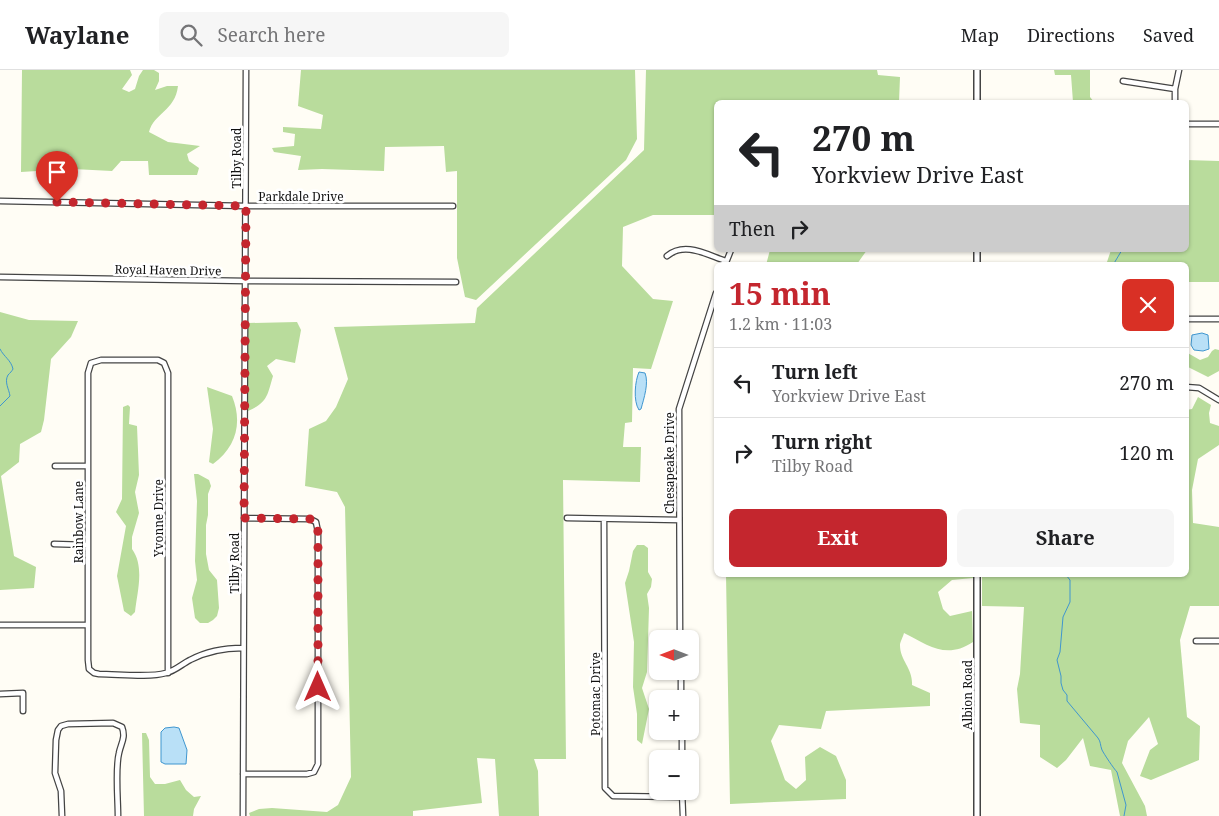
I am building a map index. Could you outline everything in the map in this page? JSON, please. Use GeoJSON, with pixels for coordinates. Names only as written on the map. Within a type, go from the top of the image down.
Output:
{"type":"FeatureCollection","features":[{"type":"Feature","properties":{"kind":"street","name":"Tilby Road"},"geometry":{"type":"LineString","coordinates":[[243,816],[246,70]]}},
{"type":"Feature","properties":{"kind":"street"},"geometry":{"type":"LineString","coordinates":[[977,70],[977,100]]}},
{"type":"Feature","properties":{"kind":"street"},"geometry":{"type":"LineString","coordinates":[[1175,100],[1179,70]]}},
{"type":"Feature","properties":{"kind":"street"},"geometry":{"type":"LineString","coordinates":[[1123,81],[1175,90]]}},
{"type":"Feature","properties":{"kind":"street"},"geometry":{"type":"LineString","coordinates":[[1189,124],[1219,124]]}},
{"type":"Feature","properties":{"kind":"street","name":"Parkdale Drive"},"geometry":{"type":"LineString","coordinates":[[0,201],[246,206],[453,206]]}},
{"type":"Feature","properties":{"kind":"street"},"geometry":{"type":"LineString","coordinates":[[667,256],[674,250],[688,248],[723,262]]}},
{"type":"Feature","properties":{"kind":"street","name":"Royal Haven Drive"},"geometry":{"type":"LineString","coordinates":[[0,277],[456,282]]}},
{"type":"Feature","properties":{"kind":"street","name":"Chesapeake Drive"},"geometry":{"type":"LineString","coordinates":[[680,630],[679,409],[714,299]]}},
{"type":"Feature","properties":{"kind":"street"},"geometry":{"type":"LineString","coordinates":[[1189,319],[1219,319]]}},
{"type":"Feature","properties":{"kind":"street","name":"Yvonne Drive"},"geometry":{"type":"LineString","coordinates":[[91,363],[101,360],[158,360],[164,363],[168,373],[168,673]]}},
{"type":"Feature","properties":{"kind":"street","name":"Rainbow Lane"},"geometry":{"type":"LineString","coordinates":[[91,363],[88,373],[89,669],[99,674],[168,673]]}},
{"type":"Feature","properties":{"kind":"street"},"geometry":{"type":"LineString","coordinates":[[1189,387],[1199,388],[1219,400]]}},
{"type":"Feature","properties":{"kind":"street"},"geometry":{"type":"LineString","coordinates":[[55,466],[88,466]]}},
{"type":"Feature","properties":{"kind":"street"},"geometry":{"type":"LineString","coordinates":[[243,774],[307,774],[314,772],[318,764],[318,532],[316,522],[310,519],[244,518]]}},
{"type":"Feature","properties":{"kind":"street"},"geometry":{"type":"LineString","coordinates":[[567,518],[679,520]]}},
{"type":"Feature","properties":{"kind":"street","name":"Potomac Drive"},"geometry":{"type":"LineString","coordinates":[[604,519],[605,788],[613,796],[649,797]]}},
{"type":"Feature","properties":{"kind":"street"},"geometry":{"type":"LineString","coordinates":[[54,544],[88,545]]}},
{"type":"Feature","properties":{"kind":"street","name":"Albion Road"},"geometry":{"type":"LineString","coordinates":[[977,577],[977,816]]}},
{"type":"Feature","properties":{"kind":"street"},"geometry":{"type":"LineString","coordinates":[[0,625],[88,625]]}},
{"type":"Feature","properties":{"kind":"street"},"geometry":{"type":"LineString","coordinates":[[1196,641],[1219,641]]}},
{"type":"Feature","properties":{"kind":"street"},"geometry":{"type":"LineString","coordinates":[[168,673],[207,653],[226,648],[243,648]]}},
{"type":"Feature","properties":{"kind":"street"},"geometry":{"type":"LineString","coordinates":[[0,694],[23,693],[23,711]]}},
{"type":"Feature","properties":{"kind":"street"},"geometry":{"type":"LineString","coordinates":[[62,816],[61,791],[55,773],[58,730],[65,724],[114,723],[122,727],[124,732],[118,756],[118,816]]}},
{"type":"Feature","properties":{"kind":"street"},"geometry":{"type":"LineString","coordinates":[[682,800],[682,816]]}},
{"type":"Feature","properties":{"kind":"green space"},"geometry":{"type":"Polygon","coordinates":[[[22,70],[130,70],[132,75],[122,89],[129,92],[135,89],[143,70],[154,70],[159,73],[159,81],[155,90],[167,86],[178,86],[173,101],[155,120],[149,132],[168,142],[200,146],[187,154],[189,161],[199,168],[197,175],[149,175],[148,161],[121,161],[112,171],[73,169],[70,155],[60,156],[53,170],[21,172],[22,70]]]}},
{"type":"Feature","properties":{"kind":"green space"},"geometry":{"type":"Polygon","coordinates":[[[301,70],[635,70],[637,139],[626,160],[476,300],[465,297],[457,258],[457,171],[446,172],[444,146],[385,147],[384,171],[298,170],[301,156],[274,152],[272,148],[294,146],[295,134],[283,132],[283,127],[321,129],[323,115],[298,106],[301,70]]]}},
{"type":"Feature","properties":{"kind":"green space"},"geometry":{"type":"Polygon","coordinates":[[[646,70],[877,70],[878,75],[900,77],[899,100],[714,100],[714,215],[653,215],[623,227],[622,266],[653,299],[673,301],[651,369],[633,368],[632,422],[625,423],[623,447],[641,447],[640,482],[563,480],[566,759],[534,759],[538,771],[539,816],[499,816],[495,759],[477,758],[482,803],[413,811],[413,816],[250,816],[249,813],[259,809],[272,808],[327,812],[338,805],[351,777],[345,507],[337,492],[305,486],[309,429],[326,421],[336,407],[348,379],[334,327],[475,323],[477,308],[644,150],[646,70]]]}},
{"type":"Feature","properties":{"kind":"green space"},"geometry":{"type":"Polygon","coordinates":[[[1054,70],[1090,70],[1090,97],[1092,100],[1073,100],[1071,75],[1055,75],[1054,70]]]}},
{"type":"Feature","properties":{"kind":"green space"},"geometry":{"type":"Polygon","coordinates":[[[1189,160],[1219,161],[1219,282],[1189,282],[1189,262],[1107,262],[1110,252],[1189,252],[1189,160]]]}},
{"type":"Feature","properties":{"kind":"green space"},"geometry":{"type":"Polygon","coordinates":[[[769,252],[866,252],[858,262],[767,262],[769,252]]]}},
{"type":"Feature","properties":{"kind":"green space"},"geometry":{"type":"Polygon","coordinates":[[[0,312],[29,320],[78,321],[71,337],[51,359],[41,432],[20,444],[19,462],[1,476],[14,556],[36,567],[34,588],[0,590],[0,312]]]}},
{"type":"Feature","properties":{"kind":"green space"},"geometry":{"type":"Polygon","coordinates":[[[297,322],[301,330],[295,363],[276,359],[267,366],[273,376],[266,398],[260,405],[248,411],[248,323],[297,322]]]}},
{"type":"Feature","properties":{"kind":"green space"},"geometry":{"type":"Polygon","coordinates":[[[1215,349],[1219,350],[1219,371],[1208,377],[1189,368],[1189,354],[1200,360],[1208,357],[1215,349]]]}},
{"type":"Feature","properties":{"kind":"green space"},"geometry":{"type":"Polygon","coordinates":[[[207,387],[232,396],[237,416],[237,425],[232,442],[213,464],[209,462],[213,429],[207,387]]]}},
{"type":"Feature","properties":{"kind":"green space"},"geometry":{"type":"Polygon","coordinates":[[[1198,397],[1211,405],[1209,413],[1210,423],[1219,426],[1219,445],[1198,459],[1192,490],[1193,523],[1219,527],[1219,606],[1190,606],[1180,640],[1187,717],[1200,726],[1199,760],[1151,780],[1140,776],[1150,750],[1158,744],[1149,717],[1128,741],[1122,763],[1145,806],[1147,816],[1120,816],[1111,770],[1090,766],[1083,738],[1066,760],[1057,768],[1040,757],[1040,725],[1020,723],[1017,689],[1020,674],[1024,607],[982,606],[982,577],[1189,577],[1189,410],[1192,409],[1198,397]]]}},
{"type":"Feature","properties":{"kind":"green space"},"geometry":{"type":"Polygon","coordinates":[[[128,405],[130,407],[129,424],[137,426],[139,475],[135,492],[139,513],[132,537],[132,549],[138,564],[139,580],[135,612],[131,616],[124,611],[117,576],[126,526],[116,512],[122,499],[123,407],[128,405]]]}},
{"type":"Feature","properties":{"kind":"green space"},"geometry":{"type":"Polygon","coordinates":[[[194,474],[209,480],[211,486],[208,494],[206,554],[209,570],[217,580],[219,608],[217,616],[208,623],[200,623],[195,618],[192,598],[197,580],[195,561],[197,501],[194,474]]]}},
{"type":"Feature","properties":{"kind":"green space"},"geometry":{"type":"Polygon","coordinates":[[[637,545],[644,545],[648,548],[648,572],[652,579],[651,587],[647,594],[649,608],[647,672],[642,688],[649,709],[642,744],[637,740],[637,714],[633,687],[634,642],[625,583],[633,551],[637,545]]]}},
{"type":"Feature","properties":{"kind":"green space"},"geometry":{"type":"Polygon","coordinates":[[[726,577],[973,577],[952,580],[938,592],[943,609],[950,616],[972,611],[973,642],[954,650],[937,649],[904,633],[900,644],[902,656],[911,674],[912,685],[930,693],[930,706],[826,711],[821,729],[779,725],[771,741],[785,780],[796,789],[806,780],[805,757],[820,747],[836,756],[846,780],[846,799],[730,804],[726,577]]]}},
{"type":"Feature","properties":{"kind":"green space"},"geometry":{"type":"Polygon","coordinates":[[[142,733],[146,733],[149,740],[150,777],[155,784],[165,784],[180,780],[186,790],[194,797],[201,796],[194,809],[193,816],[144,816],[142,733]]]}},
{"type":"Feature","properties":{"kind":"water"},"geometry":{"type":"Polygon","coordinates":[[[1202,333],[1208,335],[1209,349],[1203,351],[1194,350],[1191,345],[1192,335],[1202,333]]]}},
{"type":"Feature","properties":{"kind":"water"},"geometry":{"type":"Polygon","coordinates":[[[639,372],[645,373],[646,391],[641,409],[639,410],[635,391],[639,372]]]}},
{"type":"Feature","properties":{"kind":"water"},"geometry":{"type":"Polygon","coordinates":[[[165,728],[179,728],[187,750],[186,764],[165,764],[161,762],[161,732],[165,728]]]}},
{"type":"Feature","properties":{"kind":"waterway"},"geometry":{"type":"LineString","coordinates":[[1115,262],[1121,252]]}},
{"type":"Feature","properties":{"kind":"waterway"},"geometry":{"type":"LineString","coordinates":[[0,349],[11,363],[13,369],[6,380],[10,396],[0,406]]}},
{"type":"Feature","properties":{"kind":"waterway"},"geometry":{"type":"LineString","coordinates":[[1068,577],[1070,580],[1070,602],[1063,617],[1060,652],[1057,660],[1061,683],[1067,695],[1067,701],[1098,738],[1103,752],[1117,772],[1126,805],[1124,816]]}},
{"type":"Feature","properties":{"kind":"route"},"geometry":{"type":"LineString","coordinates":[[57,202],[246,206],[244,518],[310,519],[316,522],[318,532],[318,687]]}}]}
